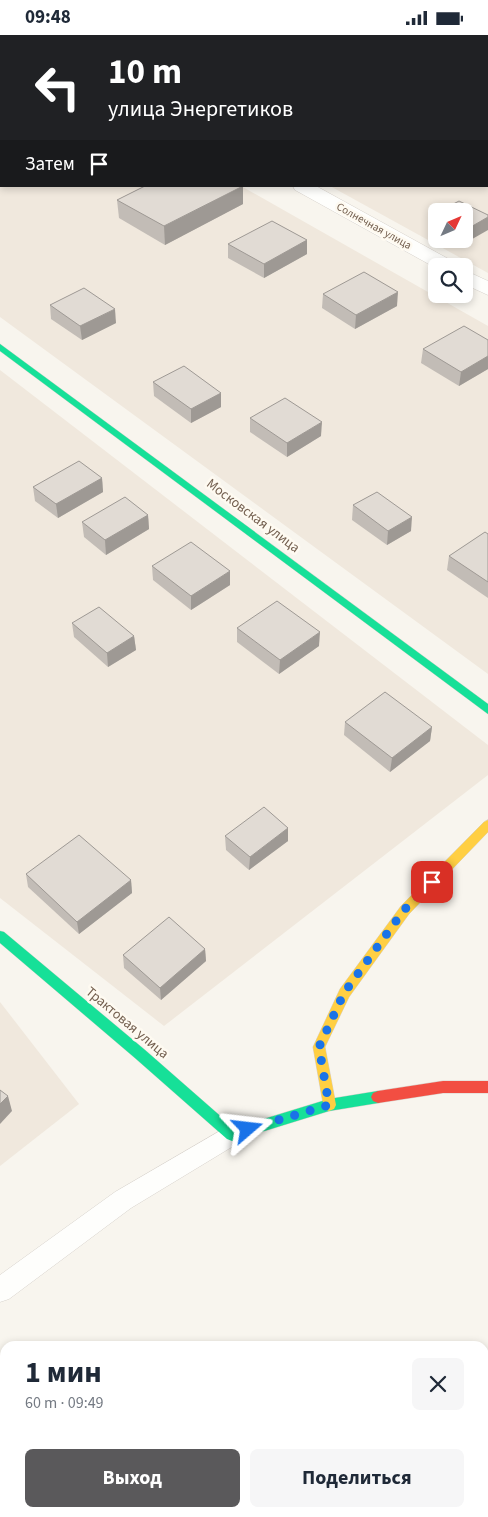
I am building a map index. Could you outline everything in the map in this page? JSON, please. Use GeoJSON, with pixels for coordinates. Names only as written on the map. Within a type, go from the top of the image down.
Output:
{"type":"FeatureCollection","features":[{"type":"Feature","properties":{"kind":"street","name":"Солнечная улица"},"geometry":{"type":"LineString","coordinates":[[304,187],[432,258]]}},
{"type":"Feature","properties":{"kind":"street"},"geometry":{"type":"LineString","coordinates":[[473,281],[488,289]]}},
{"type":"Feature","properties":{"kind":"street","name":"Московская улица"},"geometry":{"type":"LineString","coordinates":[[0,347],[488,710]]}},
{"type":"Feature","properties":{"kind":"street"},"geometry":{"type":"LineString","coordinates":[[329,1105],[319,1047],[344,993],[404,910],[488,825]]}},
{"type":"Feature","properties":{"kind":"street","name":"Трактовая улица"},"geometry":{"type":"LineString","coordinates":[[0,936],[140,1054],[232,1135]]}},
{"type":"Feature","properties":{"kind":"street"},"geometry":{"type":"LineString","coordinates":[[232,1135],[329,1105],[443,1087],[488,1087]]}},
{"type":"Feature","properties":{"kind":"lane"},"geometry":{"type":"LineString","coordinates":[[0,1291],[123,1200],[232,1135]]}},
{"type":"Feature","properties":{"kind":"shaded area"},"geometry":{"type":"Polygon","coordinates":[[[0,187],[243,187],[428,292],[428,303],[447,303],[488,326],[488,674],[0,317],[0,187]]]}},
{"type":"Feature","properties":{"kind":"shaded area"},"geometry":{"type":"Polygon","coordinates":[[[332,187],[488,187],[488,273],[473,265],[473,258],[461,258],[443,248],[473,248],[473,203],[428,203],[428,240],[332,187]]]}},
{"type":"Feature","properties":{"kind":"shaded area"},"geometry":{"type":"Polygon","coordinates":[[[0,370],[488,745],[488,775],[164,1026],[0,898],[0,370]]]}},
{"type":"Feature","properties":{"kind":"shaded area"},"geometry":{"type":"Polygon","coordinates":[[[0,1002],[79,1104],[0,1166],[0,1002]]]}},
{"type":"Feature","properties":{"kind":"building"},"geometry":{"type":"Polygon","coordinates":[[[143,187],[241,187],[164,226],[117,200],[143,187]]]}},
{"type":"Feature","properties":{"kind":"building"},"geometry":{"type":"Polygon","coordinates":[[[473,208],[488,215],[488,217],[473,226],[473,208]]]}},
{"type":"Feature","properties":{"kind":"building"},"geometry":{"type":"Polygon","coordinates":[[[272,221],[307,240],[264,264],[228,244],[272,221]]]}},
{"type":"Feature","properties":{"kind":"building"},"geometry":{"type":"Polygon","coordinates":[[[364,272],[398,292],[356,315],[323,294],[364,272]]]}},
{"type":"Feature","properties":{"kind":"building"},"geometry":{"type":"Polygon","coordinates":[[[84,288],[115,309],[80,326],[50,305],[84,288]]]}},
{"type":"Feature","properties":{"kind":"building"},"geometry":{"type":"Polygon","coordinates":[[[464,326],[488,340],[488,356],[461,372],[423,349],[464,326]]]}},
{"type":"Feature","properties":{"kind":"building"},"geometry":{"type":"Polygon","coordinates":[[[184,366],[221,393],[191,409],[153,382],[184,366]]]}},
{"type":"Feature","properties":{"kind":"building"},"geometry":{"type":"Polygon","coordinates":[[[285,398],[322,422],[287,443],[250,418],[285,398]]]}},
{"type":"Feature","properties":{"kind":"building"},"geometry":{"type":"Polygon","coordinates":[[[79,461],[102,478],[56,504],[33,487],[79,461]]]}},
{"type":"Feature","properties":{"kind":"building"},"geometry":{"type":"Polygon","coordinates":[[[377,492],[412,517],[388,531],[353,505],[377,492]]]}},
{"type":"Feature","properties":{"kind":"building"},"geometry":{"type":"Polygon","coordinates":[[[125,497],[148,515],[105,540],[82,522],[125,497]]]}},
{"type":"Feature","properties":{"kind":"building"},"geometry":{"type":"Polygon","coordinates":[[[485,532],[488,534],[488,582],[449,556],[485,532]]]}},
{"type":"Feature","properties":{"kind":"building"},"geometry":{"type":"Polygon","coordinates":[[[191,542],[230,571],[191,596],[152,566],[191,542]]]}},
{"type":"Feature","properties":{"kind":"building"},"geometry":{"type":"Polygon","coordinates":[[[277,601],[320,632],[280,660],[237,628],[277,601]]]}},
{"type":"Feature","properties":{"kind":"building"},"geometry":{"type":"Polygon","coordinates":[[[99,607],[134,636],[107,653],[72,623],[99,607]]]}},
{"type":"Feature","properties":{"kind":"building"},"geometry":{"type":"Polygon","coordinates":[[[385,692],[432,727],[392,758],[345,722],[385,692]]]}},
{"type":"Feature","properties":{"kind":"building"},"geometry":{"type":"Polygon","coordinates":[[[264,807],[288,828],[250,857],[225,836],[264,807]]]}},
{"type":"Feature","properties":{"kind":"building"},"geometry":{"type":"Polygon","coordinates":[[[79,835],[131,880],[77,922],[26,874],[79,835]]]}},
{"type":"Feature","properties":{"kind":"building"},"geometry":{"type":"Polygon","coordinates":[[[169,917],[205,949],[160,988],[123,955],[169,917]]]}},
{"type":"Feature","properties":{"kind":"building"},"geometry":{"type":"Polygon","coordinates":[[[0,1090],[8,1096],[0,1104],[0,1090]]]}},
{"type":"Feature","properties":{"kind":"traffic: fast"},"geometry":{"type":"LineString","coordinates":[[0,347],[488,710]]}},
{"type":"Feature","properties":{"kind":"traffic: fast"},"geometry":{"type":"LineString","coordinates":[[0,936],[140,1054],[232,1135],[329,1105],[378,1097]]}},
{"type":"Feature","properties":{"kind":"traffic: slow"},"geometry":{"type":"LineString","coordinates":[[329,1105],[319,1047],[344,993],[405,910],[488,825]]}},
{"type":"Feature","properties":{"kind":"traffic: jam"},"geometry":{"type":"LineString","coordinates":[[378,1097],[443,1087],[488,1087]]}},
{"type":"Feature","properties":{"kind":"route"},"geometry":{"type":"LineString","coordinates":[[248,1129],[329,1105],[319,1047],[344,993],[404,910],[432,882]]}}]}
